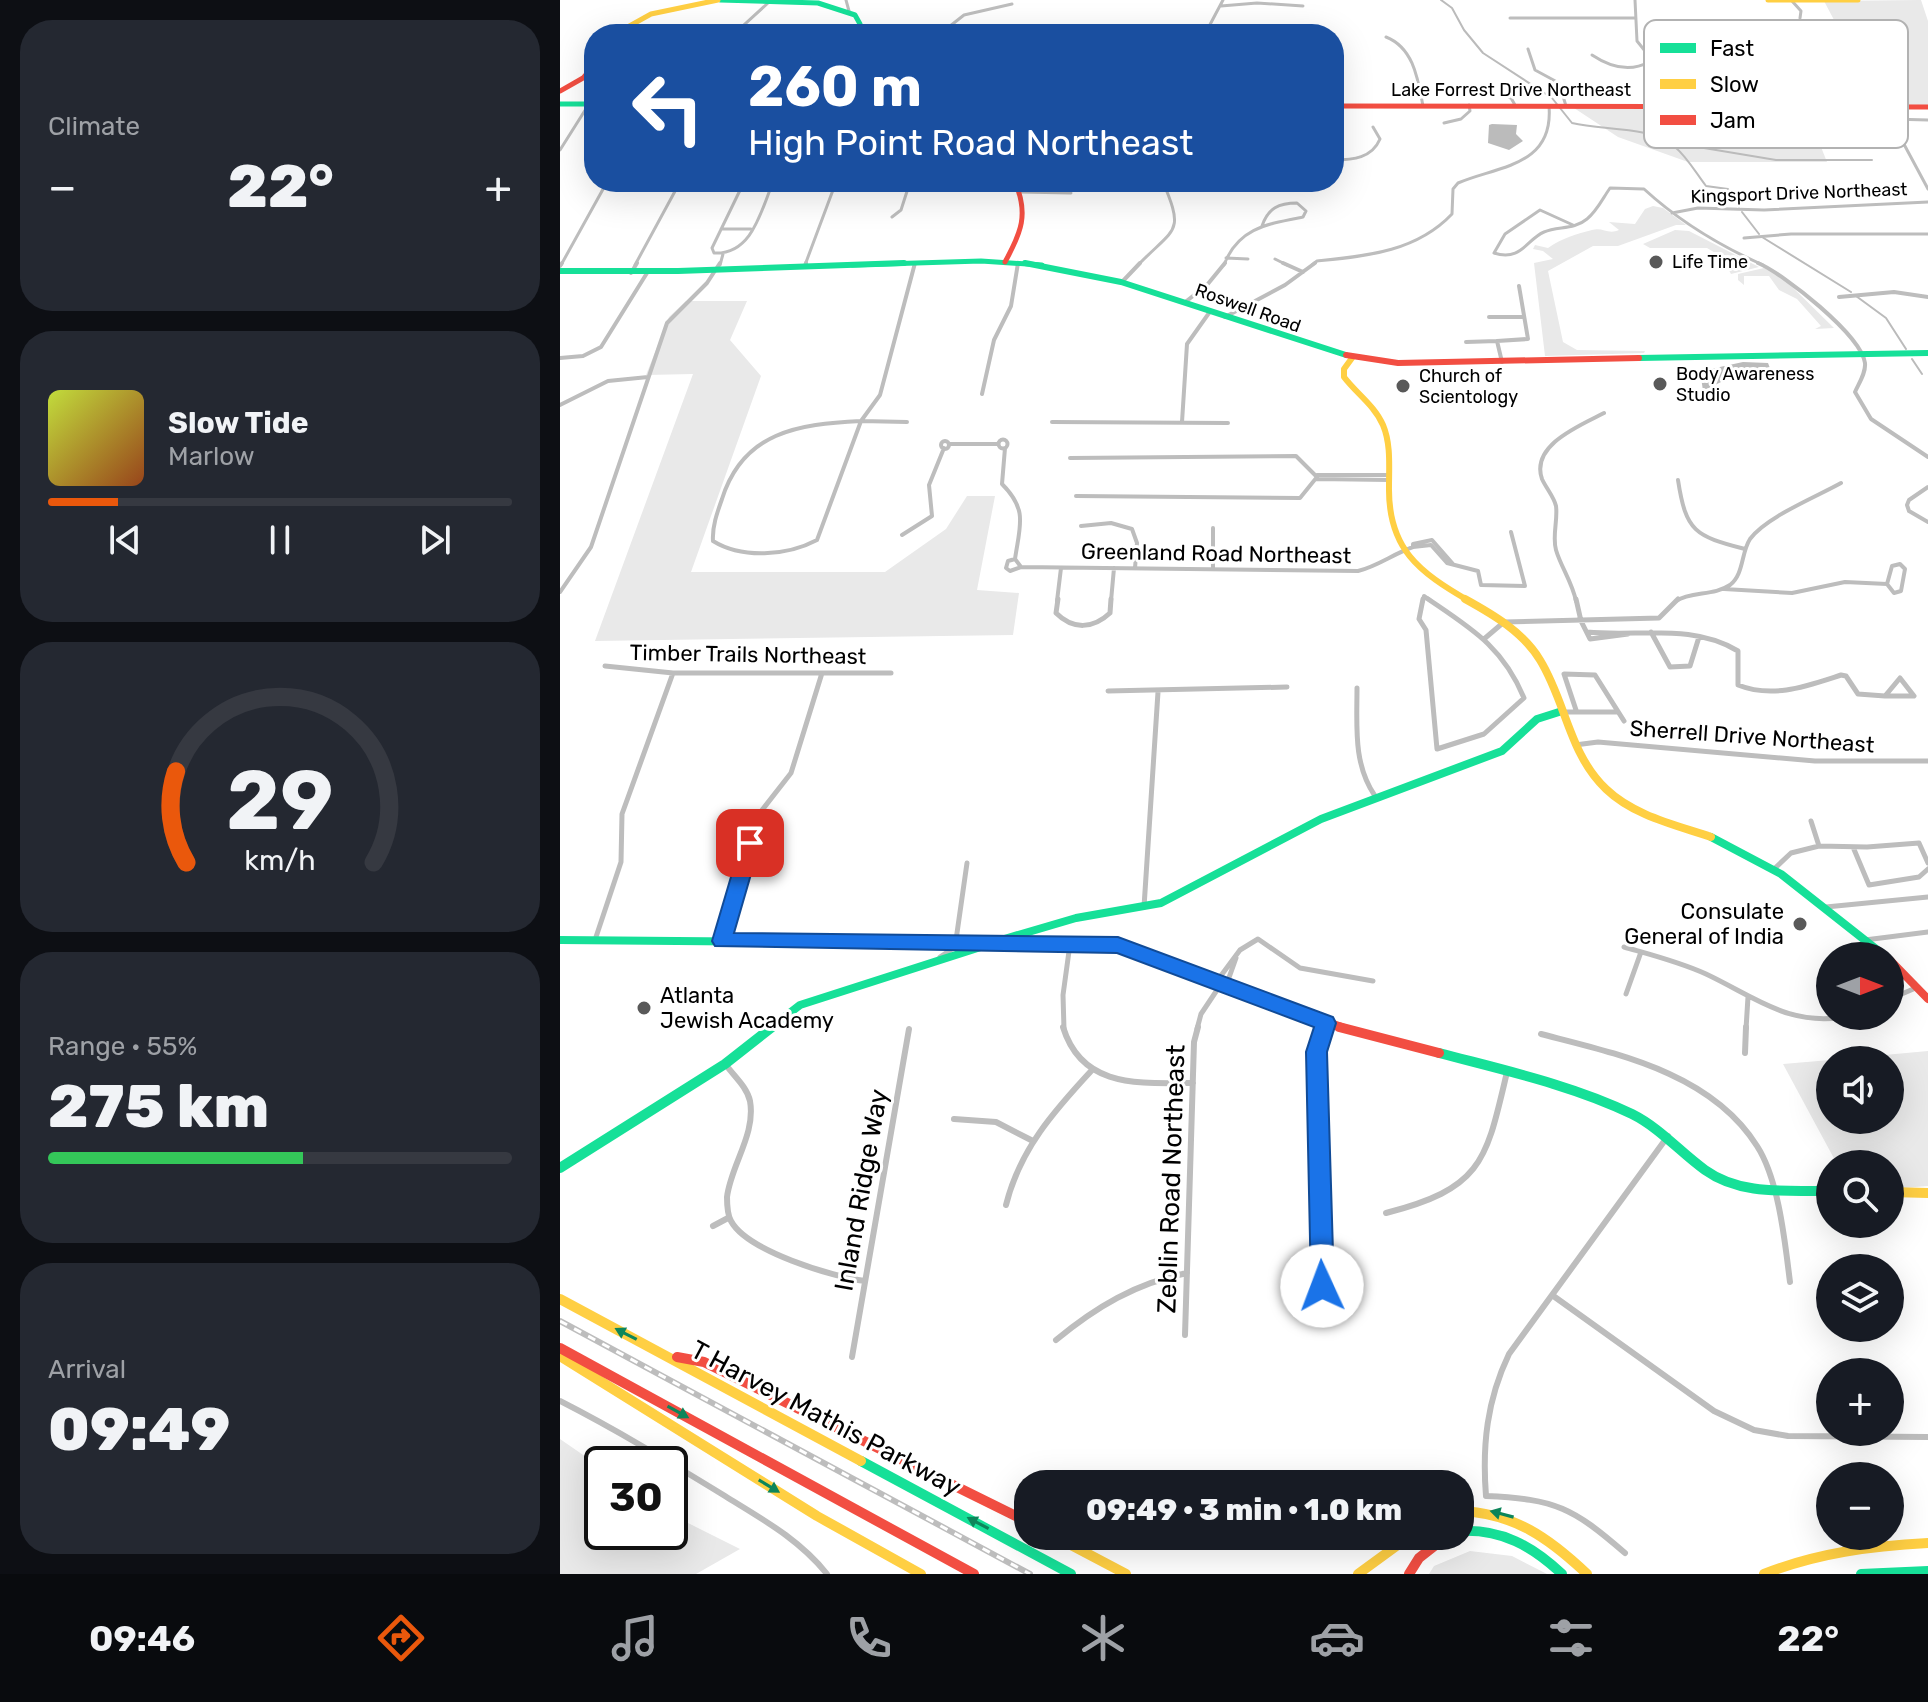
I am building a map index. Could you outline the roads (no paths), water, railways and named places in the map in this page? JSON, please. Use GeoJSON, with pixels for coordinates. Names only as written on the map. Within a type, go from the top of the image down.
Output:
{"type":"FeatureCollection","features":[{"type":"Feature","properties":{"kind":"main road"},"geometry":{"type":"LineString","coordinates":[[630,24],[641,17],[719,0],[815,3],[849,11],[859,20],[859,24]]}},
{"type":"Feature","properties":{"kind":"main road"},"geometry":{"type":"LineString","coordinates":[[1768,0],[1858,0]]}},
{"type":"Feature","properties":{"kind":"main road"},"geometry":{"type":"LineString","coordinates":[[560,91],[584,77]]}},
{"type":"Feature","properties":{"kind":"main road"},"geometry":{"type":"LineString","coordinates":[[560,104],[584,104]]}},
{"type":"Feature","properties":{"kind":"main road","name":"Lake Forrest Drive Northeast"},"geometry":{"type":"LineString","coordinates":[[1344,106],[1644,106]]}},
{"type":"Feature","properties":{"kind":"main road"},"geometry":{"type":"LineString","coordinates":[[1005,262],[1027,219],[1019,192]]}},
{"type":"Feature","properties":{"kind":"main road","name":"Roswell Road"},"geometry":{"type":"LineString","coordinates":[[560,269],[631,274],[915,262],[1018,263],[1070,270],[1122,282],[1311,348],[1352,358],[1398,363],[1928,353]]}},
{"type":"Feature","properties":{"kind":"main road"},"geometry":{"type":"LineString","coordinates":[[1352,358],[1344,369],[1344,377],[1385,428],[1392,524],[1429,572],[1504,622],[1538,656],[1559,712],[1591,775],[1620,801],[1641,812],[1728,844],[1772,871],[1867,942]]}},
{"type":"Feature","properties":{"kind":"main road"},"geometry":{"type":"LineString","coordinates":[[560,1168],[725,1064],[800,1005],[1076,918],[1161,903],[1321,819],[1375,796],[1502,751],[1537,719],[1559,712]]}},
{"type":"Feature","properties":{"kind":"main road"},"geometry":{"type":"LineString","coordinates":[[560,940],[955,941],[1128,947],[1326,1023],[1508,1071],[1632,1114],[1668,1136],[1721,1181],[1743,1188],[1816,1191]]}},
{"type":"Feature","properties":{"kind":"main road"},"geometry":{"type":"LineString","coordinates":[[1904,974],[1928,999]]}},
{"type":"Feature","properties":{"kind":"main road"},"geometry":{"type":"LineString","coordinates":[[1904,1192],[1928,1193]]}},
{"type":"Feature","properties":{"kind":"main road","name":"T Harvey Mathis Parkway"},"geometry":{"type":"LineString","coordinates":[[560,1299],[1071,1574]]}},
{"type":"Feature","properties":{"kind":"main road"},"geometry":{"type":"LineString","coordinates":[[560,1348],[974,1574]]}},
{"type":"Feature","properties":{"kind":"main road"},"geometry":{"type":"LineString","coordinates":[[668,1355],[704,1362],[1014,1515]]}},
{"type":"Feature","properties":{"kind":"main road"},"geometry":{"type":"LineString","coordinates":[[560,1356],[803,1508],[921,1574]]}},
{"type":"Feature","properties":{"kind":"main road"},"geometry":{"type":"LineString","coordinates":[[1474,1511],[1498,1512],[1528,1523],[1587,1574]]}},
{"type":"Feature","properties":{"kind":"main road"},"geometry":{"type":"LineString","coordinates":[[1474,1530],[1487,1529],[1521,1538],[1562,1574]]}},
{"type":"Feature","properties":{"kind":"main road"},"geometry":{"type":"LineString","coordinates":[[1764,1574],[1791,1562],[1853,1546],[1928,1543]]}},
{"type":"Feature","properties":{"kind":"main road"},"geometry":{"type":"LineString","coordinates":[[1080,1550],[1126,1574]]}},
{"type":"Feature","properties":{"kind":"main road"},"geometry":{"type":"LineString","coordinates":[[1358,1574],[1391,1550]]}},
{"type":"Feature","properties":{"kind":"main road"},"geometry":{"type":"LineString","coordinates":[[1409,1574],[1419,1558],[1429,1550]]}},
{"type":"Feature","properties":{"kind":"main road"},"geometry":{"type":"LineString","coordinates":[[1105,1563],[1137,1574]]}},
{"type":"Feature","properties":{"kind":"main road"},"geometry":{"type":"LineString","coordinates":[[1861,1574],[1928,1571]]}},
{"type":"Feature","properties":{"kind":"street"},"geometry":{"type":"LineString","coordinates":[[846,0],[849,11]]}},
{"type":"Feature","properties":{"kind":"street"},"geometry":{"type":"LineString","coordinates":[[1212,24],[1223,0]]}},
{"type":"Feature","properties":{"kind":"street"},"geometry":{"type":"LineString","coordinates":[[1635,0],[1637,41],[1644,50]]}},
{"type":"Feature","properties":{"kind":"street"},"geometry":{"type":"LineString","coordinates":[[1792,1],[1801,11],[1800,18]]}},
{"type":"Feature","properties":{"kind":"street"},"geometry":{"type":"LineString","coordinates":[[745,24],[768,3]]}},
{"type":"Feature","properties":{"kind":"street"},"geometry":{"type":"LineString","coordinates":[[1221,6],[1257,3],[1303,6]]}},
{"type":"Feature","properties":{"kind":"street"},"geometry":{"type":"LineString","coordinates":[[953,24],[964,15],[1012,4]]}},
{"type":"Feature","properties":{"kind":"street"},"geometry":{"type":"LineString","coordinates":[[1510,18],[1636,18]]}},
{"type":"Feature","properties":{"kind":"street"},"geometry":{"type":"LineString","coordinates":[[1386,37],[1397,40],[1405,50],[1418,82],[1423,106]]}},
{"type":"Feature","properties":{"kind":"street"},"geometry":{"type":"LineString","coordinates":[[1225,317],[1285,285],[1323,259],[1384,254],[1442,227],[1452,214],[1453,189],[1458,183],[1529,159],[1557,106],[1559,83],[1535,70],[1528,49]]}},
{"type":"Feature","properties":{"kind":"street"},"geometry":{"type":"LineString","coordinates":[[1592,55],[1619,68],[1644,65]]}},
{"type":"Feature","properties":{"kind":"street"},"geometry":{"type":"LineString","coordinates":[[1503,96],[1511,98],[1515,105]]}},
{"type":"Feature","properties":{"kind":"street"},"geometry":{"type":"LineString","coordinates":[[1444,123],[1465,117],[1469,105]]}},
{"type":"Feature","properties":{"kind":"street"},"geometry":{"type":"LineString","coordinates":[[560,150],[584,114]]}},
{"type":"Feature","properties":{"kind":"street"},"geometry":{"type":"LineString","coordinates":[[1908,119],[1928,120]]}},
{"type":"Feature","properties":{"kind":"street"},"geometry":{"type":"LineString","coordinates":[[1344,159],[1372,152],[1380,139],[1373,127]]}},
{"type":"Feature","properties":{"kind":"street"},"geometry":{"type":"LineString","coordinates":[[1906,148],[1928,189]]}},
{"type":"Feature","properties":{"kind":"street"},"geometry":{"type":"LineString","coordinates":[[1573,225],[1540,210],[1505,234],[1494,253],[1500,255],[1527,249],[1534,236],[1581,224],[1593,214],[1610,188],[1625,186],[1649,192],[1671,214],[1729,250],[1777,271],[1848,335],[1862,355],[1865,371],[1855,392],[1868,416],[1928,457]]}},
{"type":"Feature","properties":{"kind":"street"},"geometry":{"type":"LineString","coordinates":[[560,269],[602,192]]}},
{"type":"Feature","properties":{"kind":"street"},"geometry":{"type":"LineString","coordinates":[[631,274],[675,192]]}},
{"type":"Feature","properties":{"kind":"street"},"geometry":{"type":"LineString","coordinates":[[739,192],[712,251],[723,254],[740,249],[768,192]]}},
{"type":"Feature","properties":{"kind":"street"},"geometry":{"type":"LineString","coordinates":[[805,266],[832,192]]}},
{"type":"Feature","properties":{"kind":"street"},"geometry":{"type":"LineString","coordinates":[[892,217],[901,210],[907,192]]}},
{"type":"Feature","properties":{"kind":"street"},"geometry":{"type":"LineString","coordinates":[[1062,192],[1071,193]]}},
{"type":"Feature","properties":{"kind":"street"},"geometry":{"type":"LineString","coordinates":[[1122,282],[1176,225],[1177,215],[1167,192]]}},
{"type":"Feature","properties":{"kind":"street","name":"Kingsport Drive Northeast"},"geometry":{"type":"LineString","coordinates":[[1671,214],[1698,208],[1764,210],[1928,202]]}},
{"type":"Feature","properties":{"kind":"street"},"geometry":{"type":"LineString","coordinates":[[1184,303],[1195,296],[1223,266],[1227,251],[1262,226],[1303,217],[1306,211],[1297,203],[1277,204],[1269,211],[1262,226]]}},
{"type":"Feature","properties":{"kind":"street"},"geometry":{"type":"LineString","coordinates":[[721,229],[751,229]]}},
{"type":"Feature","properties":{"kind":"street"},"geometry":{"type":"LineString","coordinates":[[1744,238],[1791,234],[1928,234]]}},
{"type":"Feature","properties":{"kind":"street"},"geometry":{"type":"LineString","coordinates":[[560,592],[591,547],[671,317],[720,270],[723,254]]}},
{"type":"Feature","properties":{"kind":"street"},"geometry":{"type":"LineString","coordinates":[[1226,258],[1248,259]]}},
{"type":"Feature","properties":{"kind":"street"},"geometry":{"type":"LineString","coordinates":[[1223,266],[1234,265],[1238,259]]}},
{"type":"Feature","properties":{"kind":"street"},"geometry":{"type":"LineString","coordinates":[[1275,259],[1303,272]]}},
{"type":"Feature","properties":{"kind":"street"},"geometry":{"type":"LineString","coordinates":[[907,422],[861,421],[801,426],[746,455],[733,471],[712,531],[713,541],[729,550],[790,551],[812,544],[822,534],[861,421],[880,395],[915,262]]}},
{"type":"Feature","properties":{"kind":"street"},"geometry":{"type":"LineString","coordinates":[[982,394],[994,340],[1011,306],[1018,263]]}},
{"type":"Feature","properties":{"kind":"street"},"geometry":{"type":"LineString","coordinates":[[560,358],[583,356],[601,347],[647,273]]}},
{"type":"Feature","properties":{"kind":"street"},"geometry":{"type":"LineString","coordinates":[[1466,342],[1527,341],[1519,286]]}},
{"type":"Feature","properties":{"kind":"street"},"geometry":{"type":"LineString","coordinates":[[1839,297],[1894,292],[1928,297]]}},
{"type":"Feature","properties":{"kind":"street"},"geometry":{"type":"LineString","coordinates":[[1195,296],[1195,307]]}},
{"type":"Feature","properties":{"kind":"street"},"geometry":{"type":"LineString","coordinates":[[1182,422],[1187,344],[1210,312]]}},
{"type":"Feature","properties":{"kind":"street"},"geometry":{"type":"LineString","coordinates":[[1489,317],[1522,317]]}},
{"type":"Feature","properties":{"kind":"street"},"geometry":{"type":"LineString","coordinates":[[1497,341],[1502,362]]}},
{"type":"Feature","properties":{"kind":"street"},"geometry":{"type":"LineString","coordinates":[[560,405],[608,381],[648,377]]}},
{"type":"Feature","properties":{"kind":"street"},"geometry":{"type":"LineString","coordinates":[[1604,413],[1562,436],[1545,454],[1540,465],[1542,478],[1556,505],[1555,548],[1573,586],[1581,621],[1590,639],[1607,639],[1632,632],[1717,638],[1738,651],[1736,677],[1738,685],[1747,690],[1802,687],[1841,675],[1846,676],[1858,694],[1885,696],[1914,696],[1900,678],[1885,696]]}},
{"type":"Feature","properties":{"kind":"street"},"geometry":{"type":"LineString","coordinates":[[1052,422],[1228,423]]}},
{"type":"Feature","properties":{"kind":"street"},"geometry":{"type":"LineString","coordinates":[[902,535],[932,516],[929,485],[944,448],[950,444],[997,444],[1005,448],[1002,484],[1015,497],[1023,518],[1015,559],[1021,567],[1015,571],[1006,568],[1008,561],[1015,559]]}},
{"type":"Feature","properties":{"kind":"street"},"geometry":{"type":"LineString","coordinates":[[1070,458],[1296,456],[1316,477],[1389,477]]}},
{"type":"Feature","properties":{"kind":"street"},"geometry":{"type":"LineString","coordinates":[[1076,496],[1300,498],[1316,477]]}},
{"type":"Feature","properties":{"kind":"street"},"geometry":{"type":"LineString","coordinates":[[1678,480],[1683,518],[1689,528],[1707,539],[1745,549]]}},
{"type":"Feature","properties":{"kind":"street"},"geometry":{"type":"LineString","coordinates":[[1723,589],[1736,578],[1745,549],[1755,533],[1770,520],[1841,483]]}},
{"type":"Feature","properties":{"kind":"street"},"geometry":{"type":"LineString","coordinates":[[1928,487],[1907,505],[1909,511],[1928,522]]}},
{"type":"Feature","properties":{"kind":"street"},"geometry":{"type":"LineString","coordinates":[[1081,526],[1115,524],[1131,529],[1137,537],[1135,568]]}},
{"type":"Feature","properties":{"kind":"street"},"geometry":{"type":"LineString","coordinates":[[1213,528],[1213,569]]}},
{"type":"Feature","properties":{"kind":"street"},"geometry":{"type":"LineString","coordinates":[[1409,548],[1431,545],[1440,559],[1478,571],[1481,585],[1525,586],[1522,567],[1514,555],[1511,532]]}},
{"type":"Feature","properties":{"kind":"street","name":"Greenland Road Northeast"},"geometry":{"type":"LineString","coordinates":[[1021,567],[1362,570],[1375,567],[1392,554],[1409,548]]}},
{"type":"Feature","properties":{"kind":"street"},"geometry":{"type":"LineString","coordinates":[[1484,639],[1504,622],[1654,620],[1663,616],[1679,598],[1723,589],[1792,593],[1845,582],[1887,584],[1894,593],[1901,591],[1905,569],[1900,564],[1892,566],[1887,584]]}},
{"type":"Feature","properties":{"kind":"street"},"geometry":{"type":"LineString","coordinates":[[1061,568],[1056,613],[1068,624],[1080,627],[1098,624],[1110,613],[1114,568]]}},
{"type":"Feature","properties":{"kind":"street"},"geometry":{"type":"LineString","coordinates":[[1424,596],[1484,639],[1496,645],[1515,671],[1524,698],[1484,734],[1437,749],[1426,630],[1419,619],[1424,596]]}},
{"type":"Feature","properties":{"kind":"street"},"geometry":{"type":"LineString","coordinates":[[1651,632],[1670,667],[1690,666],[1699,637]]}},
{"type":"Feature","properties":{"kind":"street","name":"Timber Trails Northeast"},"geometry":{"type":"LineString","coordinates":[[605,666],[673,673],[891,673]]}},
{"type":"Feature","properties":{"kind":"street"},"geometry":{"type":"LineString","coordinates":[[595,940],[621,862],[622,814],[673,673]]}},
{"type":"Feature","properties":{"kind":"street"},"geometry":{"type":"LineString","coordinates":[[722,941],[759,814],[791,773],[822,673]]}},
{"type":"Feature","properties":{"kind":"street"},"geometry":{"type":"LineString","coordinates":[[1576,710],[1564,674],[1595,675],[1624,721]]}},
{"type":"Feature","properties":{"kind":"street"},"geometry":{"type":"LineString","coordinates":[[1108,691],[1287,687]]}},
{"type":"Feature","properties":{"kind":"street"},"geometry":{"type":"LineString","coordinates":[[1357,688],[1360,769],[1364,783],[1375,796]]}},
{"type":"Feature","properties":{"kind":"street"},"geometry":{"type":"LineString","coordinates":[[1144,907],[1158,692]]}},
{"type":"Feature","properties":{"kind":"street"},"geometry":{"type":"LineString","coordinates":[[1559,712],[1619,712]]}},
{"type":"Feature","properties":{"kind":"street","name":"Sherrell Drive Northeast"},"geometry":{"type":"LineString","coordinates":[[1575,745],[1598,742],[1815,761],[1928,761]]}},
{"type":"Feature","properties":{"kind":"street"},"geometry":{"type":"LineString","coordinates":[[1811,821],[1819,846]]}},
{"type":"Feature","properties":{"kind":"street"},"geometry":{"type":"LineString","coordinates":[[1772,871],[1791,853],[1819,846],[1919,843],[1928,863]]}},
{"type":"Feature","properties":{"kind":"street"},"geometry":{"type":"LineString","coordinates":[[1853,847],[1869,885],[1919,877],[1928,869]]}},
{"type":"Feature","properties":{"kind":"street"},"geometry":{"type":"LineString","coordinates":[[938,959],[955,947],[967,863]]}},
{"type":"Feature","properties":{"kind":"street"},"geometry":{"type":"LineString","coordinates":[[1821,908],[1928,897]]}},
{"type":"Feature","properties":{"kind":"street"},"geometry":{"type":"LineString","coordinates":[[1864,940],[1928,932]]}},
{"type":"Feature","properties":{"kind":"street","name":"Zeblin Road Northeast"},"geometry":{"type":"LineString","coordinates":[[1185,1335],[1193,1083],[1197,1024],[1207,1003],[1236,965],[1236,958],[1248,943],[1258,939],[1300,968],[1373,981]]}},
{"type":"Feature","properties":{"kind":"street"},"geometry":{"type":"LineString","coordinates":[[1070,944],[1063,1027],[1073,1051],[1092,1069],[1125,1081],[1193,1083]]}},
{"type":"Feature","properties":{"kind":"street"},"geometry":{"type":"LineString","coordinates":[[1624,947],[1686,965],[1769,1009],[1816,1020]]}},
{"type":"Feature","properties":{"kind":"street"},"geometry":{"type":"LineString","coordinates":[[1626,994],[1641,952]]}},
{"type":"Feature","properties":{"kind":"street"},"geometry":{"type":"LineString","coordinates":[[1904,993],[1918,987]]}},
{"type":"Feature","properties":{"kind":"street"},"geometry":{"type":"LineString","coordinates":[[1745,1053],[1748,997]]}},
{"type":"Feature","properties":{"kind":"street"},"geometry":{"type":"LineString","coordinates":[[1322,1286],[1316,1052],[1326,1023]]}},
{"type":"Feature","properties":{"kind":"street","name":"Inland Ridge Way"},"geometry":{"type":"LineString","coordinates":[[852,1357],[909,1029]]}},
{"type":"Feature","properties":{"kind":"street"},"geometry":{"type":"LineString","coordinates":[[1541,1034],[1674,1075],[1702,1090],[1732,1117],[1757,1146],[1770,1173],[1790,1282]]}},
{"type":"Feature","properties":{"kind":"street"},"geometry":{"type":"LineString","coordinates":[[725,1064],[747,1091],[751,1109],[727,1204],[728,1218],[737,1229],[813,1271],[838,1279],[865,1281]]}},
{"type":"Feature","properties":{"kind":"street"},"geometry":{"type":"LineString","coordinates":[[1006,1205],[1015,1172],[1031,1140],[1092,1069]]}},
{"type":"Feature","properties":{"kind":"street"},"geometry":{"type":"LineString","coordinates":[[1386,1213],[1426,1201],[1478,1165],[1488,1147],[1508,1071]]}},
{"type":"Feature","properties":{"kind":"street"},"geometry":{"type":"LineString","coordinates":[[954,1119],[996,1122],[1031,1140]]}},
{"type":"Feature","properties":{"kind":"street"},"geometry":{"type":"LineString","coordinates":[[1625,1553],[1563,1504],[1531,1497],[1486,1496],[1483,1440],[1492,1391],[1509,1354],[1668,1136]]}},
{"type":"Feature","properties":{"kind":"street"},"geometry":{"type":"LineString","coordinates":[[713,1226],[728,1218]]}},
{"type":"Feature","properties":{"kind":"street"},"geometry":{"type":"LineString","coordinates":[[1056,1340],[1120,1292],[1152,1280],[1187,1273]]}},
{"type":"Feature","properties":{"kind":"street"},"geometry":{"type":"LineString","coordinates":[[1552,1295],[1714,1411],[1754,1430],[1788,1436],[1928,1437]]}},
{"type":"Feature","properties":{"kind":"street"},"geometry":{"type":"LineString","coordinates":[[560,1401],[625,1433],[745,1508],[813,1554],[827,1574]]}},
{"type":"Feature","properties":{"kind":"waterway"},"geometry":{"type":"LineString","coordinates":[[1441,0],[1452,8],[1464,30],[1483,53],[1552,98],[1572,123],[1644,133]]}},
{"type":"Feature","properties":{"kind":"waterway"},"geometry":{"type":"LineString","coordinates":[[1676,148],[1706,186],[1728,189],[1739,207]]}},
{"type":"Feature","properties":{"kind":"waterway"},"geometry":{"type":"LineString","coordinates":[[1704,148],[1776,160],[1872,160]]}},
{"type":"Feature","properties":{"kind":"waterway"},"geometry":{"type":"LineString","coordinates":[[1742,212],[1759,234]]}},
{"type":"Feature","properties":{"kind":"waterway"},"geometry":{"type":"LineString","coordinates":[[1762,237],[1851,292]]}},
{"type":"Feature","properties":{"kind":"waterway"},"geometry":{"type":"LineString","coordinates":[[1856,296],[1886,318],[1906,349]]}},
{"type":"Feature","properties":{"kind":"waterway"},"geometry":{"type":"LineString","coordinates":[[1912,359],[1922,374]]}},
{"type":"Feature","properties":{"kind":"railway"},"geometry":{"type":"LineString","coordinates":[[560,1321],[1030,1574]]}},
{"type":"Feature","properties":{"kind":"place","name":"Life Time"},"geometry":{"type":"Point","coordinates":[1656,262]}},
{"type":"Feature","properties":{"kind":"place","name":"Body Awareness Studio"},"geometry":{"type":"Point","coordinates":[1660,384]}},
{"type":"Feature","properties":{"kind":"place","name":"Church of Scientology"},"geometry":{"type":"Point","coordinates":[1403,386]}},
{"type":"Feature","properties":{"kind":"place","name":"Consulate General of India"},"geometry":{"type":"Point","coordinates":[1800,924]}},
{"type":"Feature","properties":{"kind":"place","name":"Atlanta Jewish Academy"},"geometry":{"type":"Point","coordinates":[644,1008]}}]}
